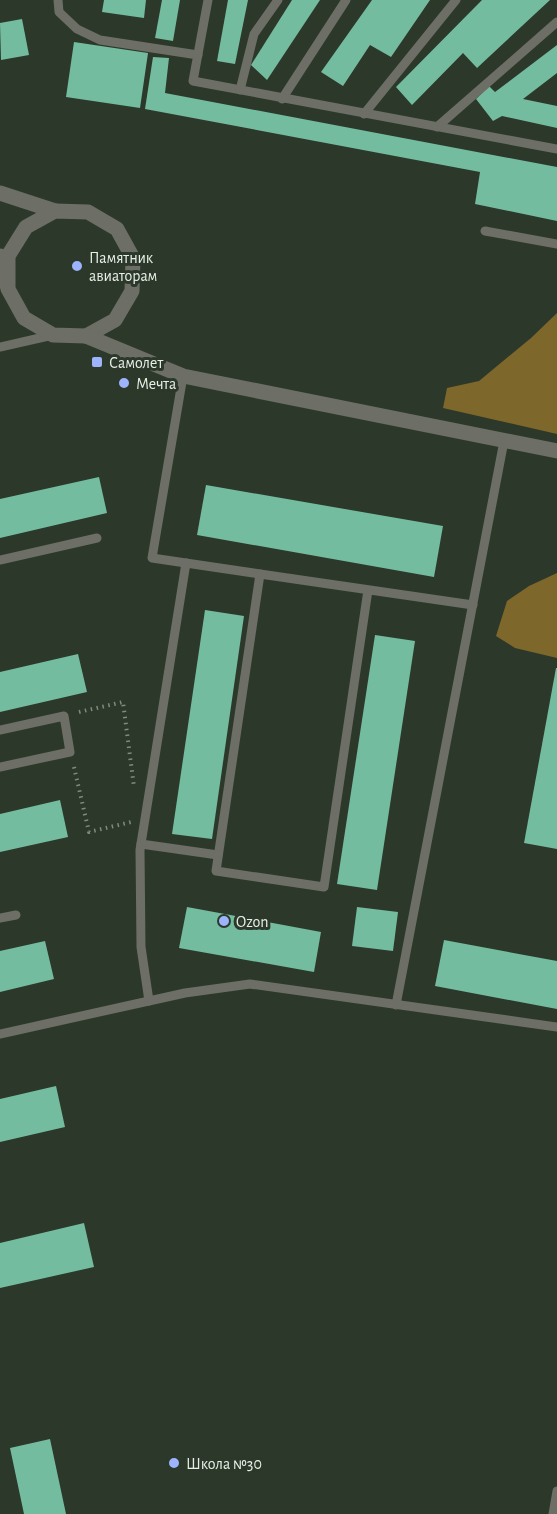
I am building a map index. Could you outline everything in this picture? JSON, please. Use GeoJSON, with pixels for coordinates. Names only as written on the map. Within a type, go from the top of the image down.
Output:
{"type":"FeatureCollection","features":[{"type":"Feature","properties":{"kind":"street"},"geometry":{"type":"LineString","coordinates":[[0,193],[55,211],[88,212],[117,229],[133,258],[132,291],[115,320],[86,336]]}},
{"type":"Feature","properties":{"kind":"street"},"geometry":{"type":"LineString","coordinates":[[8,289],[8,256],[26,227],[55,211]]}},
{"type":"Feature","properties":{"kind":"street"},"geometry":{"type":"LineString","coordinates":[[0,256],[8,289],[24,318],[52,335],[86,336],[183,376],[557,451]]}},
{"type":"Feature","properties":{"kind":"lane"},"geometry":{"type":"LineString","coordinates":[[58,0],[58,12],[76,29],[100,40],[198,56]]}},
{"type":"Feature","properties":{"kind":"lane"},"geometry":{"type":"LineString","coordinates":[[208,0],[193,81],[557,149]]}},
{"type":"Feature","properties":{"kind":"lane"},"geometry":{"type":"LineString","coordinates":[[240,90],[254,34],[278,0]]}},
{"type":"Feature","properties":{"kind":"lane"},"geometry":{"type":"LineString","coordinates":[[282,99],[346,0]]}},
{"type":"Feature","properties":{"kind":"lane"},"geometry":{"type":"LineString","coordinates":[[364,114],[456,0]]}},
{"type":"Feature","properties":{"kind":"lane"},"geometry":{"type":"LineString","coordinates":[[437,127],[557,22]]}},
{"type":"Feature","properties":{"kind":"lane"},"geometry":{"type":"LineString","coordinates":[[484,231],[557,244]]}},
{"type":"Feature","properties":{"kind":"lane"},"geometry":{"type":"LineString","coordinates":[[0,346],[52,335]]}},
{"type":"Feature","properties":{"kind":"lane"},"geometry":{"type":"LineString","coordinates":[[183,376],[152,558],[473,605]]}},
{"type":"Feature","properties":{"kind":"lane"},"geometry":{"type":"LineString","coordinates":[[396,1005],[504,441]]}},
{"type":"Feature","properties":{"kind":"lane"},"geometry":{"type":"LineString","coordinates":[[0,560],[97,538]]}},
{"type":"Feature","properties":{"kind":"lane"},"geometry":{"type":"LineString","coordinates":[[149,1001],[141,947],[141,844],[186,563]]}},
{"type":"Feature","properties":{"kind":"lane"},"geometry":{"type":"LineString","coordinates":[[260,574],[216,871],[324,887],[368,590]]}},
{"type":"Feature","properties":{"kind":"lane"},"geometry":{"type":"LineString","coordinates":[[0,730],[64,716],[70,752],[0,767]]}},
{"type":"Feature","properties":{"kind":"lane"},"geometry":{"type":"LineString","coordinates":[[141,844],[218,855]]}},
{"type":"Feature","properties":{"kind":"lane"},"geometry":{"type":"LineString","coordinates":[[0,918],[16,915]]}},
{"type":"Feature","properties":{"kind":"lane"},"geometry":{"type":"LineString","coordinates":[[0,1034],[185,993],[250,984],[557,1027]]}},
{"type":"Feature","properties":{"kind":"lane"},"geometry":{"type":"LineString","coordinates":[[552,1514],[557,1491]]}},
{"type":"Feature","properties":{"kind":"path"},"geometry":{"type":"LineString","coordinates":[[64,716],[123,702],[135,796]]}},
{"type":"Feature","properties":{"kind":"path"},"geometry":{"type":"LineString","coordinates":[[70,752],[89,832],[138,820],[141,844]]}},
{"type":"Feature","properties":{"kind":"shaded area"},"geometry":{"type":"Polygon","coordinates":[[[557,313],[557,434],[443,408],[447,388],[479,381],[557,313]]]}},
{"type":"Feature","properties":{"kind":"shaded area"},"geometry":{"type":"Polygon","coordinates":[[[557,573],[557,658],[515,648],[496,636],[507,601],[529,586],[557,573]]]}},
{"type":"Feature","properties":{"kind":"building"},"geometry":{"type":"Polygon","coordinates":[[[104,0],[146,0],[144,18],[102,12],[104,0]]]}},
{"type":"Feature","properties":{"kind":"building"},"geometry":{"type":"Polygon","coordinates":[[[162,0],[180,0],[173,41],[155,38],[162,0]]]}},
{"type":"Feature","properties":{"kind":"building"},"geometry":{"type":"Polygon","coordinates":[[[228,0],[248,0],[235,64],[217,61],[228,0]]]}},
{"type":"Feature","properties":{"kind":"building"},"geometry":{"type":"Polygon","coordinates":[[[292,0],[320,0],[267,80],[251,65],[292,0]]]}},
{"type":"Feature","properties":{"kind":"building"},"geometry":{"type":"Polygon","coordinates":[[[372,0],[430,0],[391,57],[370,45],[343,86],[321,72],[372,0]]]}},
{"type":"Feature","properties":{"kind":"building"},"geometry":{"type":"Polygon","coordinates":[[[482,0],[550,0],[477,68],[463,53],[412,105],[396,87],[482,0]]]}},
{"type":"Feature","properties":{"kind":"building"},"geometry":{"type":"Polygon","coordinates":[[[22,19],[29,55],[1,60],[0,23],[22,19]]]}},
{"type":"Feature","properties":{"kind":"building"},"geometry":{"type":"Polygon","coordinates":[[[74,42],[148,53],[140,108],[66,97],[74,42]]]}},
{"type":"Feature","properties":{"kind":"building"},"geometry":{"type":"Polygon","coordinates":[[[557,45],[557,73],[523,99],[557,106],[557,128],[502,116],[493,121],[476,99],[489,86],[495,92],[557,45]]]}},
{"type":"Feature","properties":{"kind":"building"},"geometry":{"type":"Polygon","coordinates":[[[153,57],[169,58],[165,93],[557,167],[557,221],[475,204],[480,172],[145,109],[153,57]]]}},
{"type":"Feature","properties":{"kind":"building"},"geometry":{"type":"Polygon","coordinates":[[[99,477],[107,513],[0,538],[0,499],[99,477]]]}},
{"type":"Feature","properties":{"kind":"building"},"geometry":{"type":"Polygon","coordinates":[[[206,485],[443,526],[434,577],[197,535],[206,485]]]}},
{"type":"Feature","properties":{"kind":"building"},"geometry":{"type":"Polygon","coordinates":[[[205,610],[244,616],[212,839],[172,834],[205,610]]]}},
{"type":"Feature","properties":{"kind":"building"},"geometry":{"type":"Polygon","coordinates":[[[375,635],[415,641],[377,890],[337,884],[375,635]]]}},
{"type":"Feature","properties":{"kind":"building"},"geometry":{"type":"Polygon","coordinates":[[[78,654],[87,692],[0,712],[0,672],[78,654]]]}},
{"type":"Feature","properties":{"kind":"building"},"geometry":{"type":"Polygon","coordinates":[[[557,668],[557,849],[524,843],[557,668]]]}},
{"type":"Feature","properties":{"kind":"building"},"geometry":{"type":"Polygon","coordinates":[[[60,800],[68,837],[0,852],[0,814],[60,800]]]}},
{"type":"Feature","properties":{"kind":"building"},"geometry":{"type":"Polygon","coordinates":[[[187,907],[321,932],[314,972],[179,948],[187,907]]]}},
{"type":"Feature","properties":{"kind":"building"},"geometry":{"type":"Polygon","coordinates":[[[357,907],[398,912],[393,951],[352,946],[357,907]]]}},
{"type":"Feature","properties":{"kind":"building"},"geometry":{"type":"Polygon","coordinates":[[[444,940],[557,961],[557,1009],[435,986],[444,940]]]}},
{"type":"Feature","properties":{"kind":"building"},"geometry":{"type":"Polygon","coordinates":[[[45,941],[54,979],[0,992],[0,951],[45,941]]]}},
{"type":"Feature","properties":{"kind":"building"},"geometry":{"type":"Polygon","coordinates":[[[56,1086],[65,1127],[0,1142],[0,1099],[56,1086]]]}},
{"type":"Feature","properties":{"kind":"building"},"geometry":{"type":"Polygon","coordinates":[[[84,1223],[94,1267],[0,1288],[0,1243],[84,1223]]]}},
{"type":"Feature","properties":{"kind":"building"},"geometry":{"type":"Polygon","coordinates":[[[50,1439],[66,1514],[24,1514],[10,1448],[50,1439]]]}},
{"type":"Feature","properties":{"kind":"place","name":"Памятник авиаторам"},"geometry":{"type":"Point","coordinates":[77,266]}},
{"type":"Feature","properties":{"kind":"place","name":"Самолет"},"geometry":{"type":"Point","coordinates":[97,362]}},
{"type":"Feature","properties":{"kind":"place","name":"Мечта"},"geometry":{"type":"Point","coordinates":[124,383]}},
{"type":"Feature","properties":{"kind":"place","name":"Ozon"},"geometry":{"type":"Point","coordinates":[224,921]}},
{"type":"Feature","properties":{"kind":"place","name":"Школа №30"},"geometry":{"type":"Point","coordinates":[174,1463]}}]}
